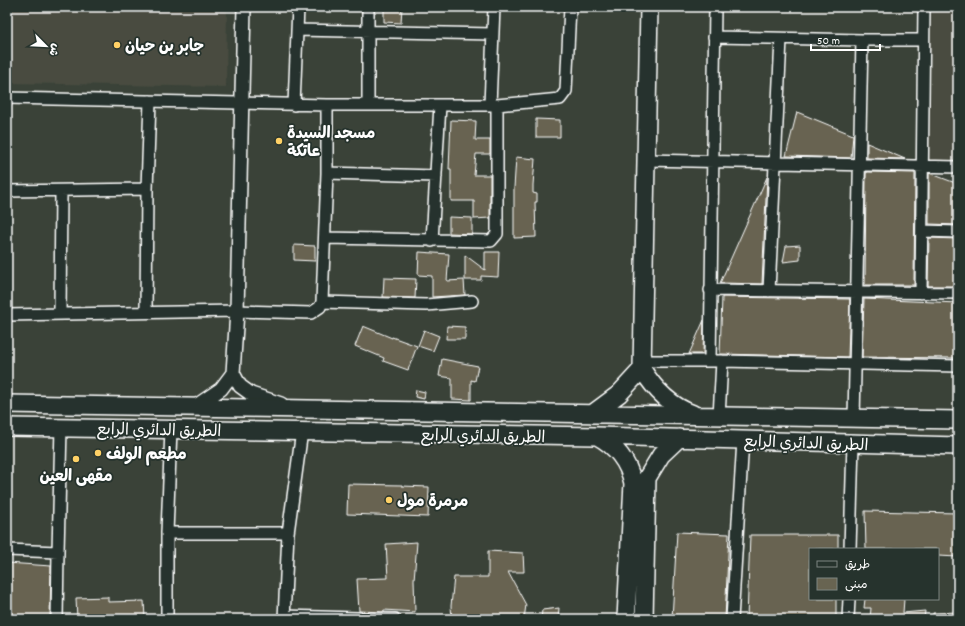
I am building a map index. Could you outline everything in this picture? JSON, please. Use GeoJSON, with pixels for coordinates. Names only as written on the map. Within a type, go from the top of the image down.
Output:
{"type":"FeatureCollection","features":[{"type":"Feature","properties":{"kind":"main road"},"geometry":{"type":"LineString","coordinates":[[649,7],[642,365],[657,390],[667,399],[689,412],[702,417]]}},
{"type":"Feature","properties":{"kind":"main road"},"geometry":{"type":"LineString","coordinates":[[592,414],[619,394],[642,365]]}},
{"type":"Feature","properties":{"kind":"main road","name":"الطريق الدائري الرابع"},"geometry":{"type":"LineString","coordinates":[[7,404],[296,408],[702,417],[958,420]]}},
{"type":"Feature","properties":{"kind":"main road"},"geometry":{"type":"LineString","coordinates":[[127,428],[131,423],[132,416],[128,405]]}},
{"type":"Feature","properties":{"kind":"main road"},"geometry":{"type":"LineString","coordinates":[[176,429],[177,418],[188,406]]}},
{"type":"Feature","properties":{"kind":"main road","name":"الطريق الدائري الرابع"},"geometry":{"type":"LineString","coordinates":[[7,427],[597,436],[958,446]]}},
{"type":"Feature","properties":{"kind":"main road"},"geometry":{"type":"LineString","coordinates":[[597,436],[610,444],[620,455],[628,468],[633,483],[626,619]]}},
{"type":"Feature","properties":{"kind":"main road"},"geometry":{"type":"LineString","coordinates":[[644,619],[647,478],[661,455],[679,438]]}},
{"type":"Feature","properties":{"kind":"street"},"geometry":{"type":"LineString","coordinates":[[244,7],[237,311],[233,373],[240,386],[251,394],[296,408]]}},
{"type":"Feature","properties":{"kind":"street"},"geometry":{"type":"LineString","coordinates":[[294,105],[298,7]]}},
{"type":"Feature","properties":{"kind":"street"},"geometry":{"type":"LineString","coordinates":[[368,7],[368,104]]}},
{"type":"Feature","properties":{"kind":"street"},"geometry":{"type":"LineString","coordinates":[[325,238],[491,241],[495,238],[497,234],[493,34],[494,7]]}},
{"type":"Feature","properties":{"kind":"street"},"geometry":{"type":"LineString","coordinates":[[7,98],[294,105],[494,105],[560,99],[564,96],[566,91],[570,7]]}},
{"type":"Feature","properties":{"kind":"street"},"geometry":{"type":"LineString","coordinates":[[710,361],[715,7]]}},
{"type":"Feature","properties":{"kind":"street"},"geometry":{"type":"LineString","coordinates":[[921,293],[924,7]]}},
{"type":"Feature","properties":{"kind":"street"},"geometry":{"type":"LineString","coordinates":[[298,30],[493,34]]}},
{"type":"Feature","properties":{"kind":"street"},"geometry":{"type":"LineString","coordinates":[[714,36],[781,39],[924,40]]}},
{"type":"Feature","properties":{"kind":"street"},"geometry":{"type":"LineString","coordinates":[[769,291],[781,39]]}},
{"type":"Feature","properties":{"kind":"street"},"geometry":{"type":"LineString","coordinates":[[854,419],[862,40]]}},
{"type":"Feature","properties":{"kind":"street"},"geometry":{"type":"LineString","coordinates":[[146,312],[147,189],[150,101]]}},
{"type":"Feature","properties":{"kind":"street"},"geometry":{"type":"LineString","coordinates":[[7,315],[237,311],[312,313],[320,307],[322,302],[327,173],[327,105]]}},
{"type":"Feature","properties":{"kind":"street"},"geometry":{"type":"LineString","coordinates":[[432,241],[440,105]]}},
{"type":"Feature","properties":{"kind":"street"},"geometry":{"type":"LineString","coordinates":[[647,160],[860,166],[958,167]]}},
{"type":"Feature","properties":{"kind":"street"},"geometry":{"type":"LineString","coordinates":[[327,173],[436,176]]}},
{"type":"Feature","properties":{"kind":"street"},"geometry":{"type":"LineString","coordinates":[[7,190],[61,191],[147,189]]}},
{"type":"Feature","properties":{"kind":"street"},"geometry":{"type":"LineString","coordinates":[[60,314],[61,191]]}},
{"type":"Feature","properties":{"kind":"street"},"geometry":{"type":"LineString","coordinates":[[922,231],[958,232]]}},
{"type":"Feature","properties":{"kind":"street"},"geometry":{"type":"LineString","coordinates":[[710,290],[857,293],[958,293]]}},
{"type":"Feature","properties":{"kind":"street"},"geometry":{"type":"LineString","coordinates":[[322,302],[426,306],[472,301]]}},
{"type":"Feature","properties":{"kind":"street"},"geometry":{"type":"LineString","coordinates":[[642,365],[722,361],[958,366]]}},
{"type":"Feature","properties":{"kind":"street"},"geometry":{"type":"LineString","coordinates":[[719,417],[722,361]]}},
{"type":"Feature","properties":{"kind":"street"},"geometry":{"type":"LineString","coordinates":[[188,406],[217,392],[233,373]]}},
{"type":"Feature","properties":{"kind":"street"},"geometry":{"type":"LineString","coordinates":[[56,619],[61,427]]}},
{"type":"Feature","properties":{"kind":"street"},"geometry":{"type":"LineString","coordinates":[[167,619],[167,532],[176,429]]}},
{"type":"Feature","properties":{"kind":"street"},"geometry":{"type":"LineString","coordinates":[[302,431],[288,533],[284,617],[395,619]]}},
{"type":"Feature","properties":{"kind":"street"},"geometry":{"type":"LineString","coordinates":[[732,619],[743,440]]}},
{"type":"Feature","properties":{"kind":"street"},"geometry":{"type":"LineString","coordinates":[[850,548],[853,443]]}},
{"type":"Feature","properties":{"kind":"street"},"geometry":{"type":"LineString","coordinates":[[167,532],[288,533]]}},
{"type":"Feature","properties":{"kind":"street"},"geometry":{"type":"LineString","coordinates":[[7,550],[58,552]]}},
{"type":"Feature","properties":{"kind":"street"},"geometry":{"type":"LineString","coordinates":[[848,619],[849,600]]}},
{"type":"Feature","properties":{"kind":"shaded area","name":"جابر بن حيان"},"geometry":{"type":"Polygon","coordinates":[[[7,7],[227,7],[226,87],[7,83],[7,7]]]}},
{"type":"Feature","properties":{"kind":"shaded area"},"geometry":{"type":"Polygon","coordinates":[[[925,7],[958,7],[958,166],[924,165],[925,7]]]}},
{"type":"Feature","properties":{"kind":"building"},"geometry":{"type":"Polygon","coordinates":[[[384,7],[402,7],[401,23],[384,22],[384,7]]]}},
{"type":"Feature","properties":{"kind":"building"},"geometry":{"type":"Polygon","coordinates":[[[797,112],[853,135],[851,158],[786,156],[797,112]]]}},
{"type":"Feature","properties":{"kind":"building"},"geometry":{"type":"Polygon","coordinates":[[[536,119],[560,120],[560,137],[536,137],[536,119]]]}},
{"type":"Feature","properties":{"kind":"building"},"geometry":{"type":"Polygon","coordinates":[[[451,120],[476,121],[475,140],[490,140],[490,154],[476,154],[474,175],[490,175],[490,218],[474,219],[474,201],[451,201],[451,169],[449,169],[451,120]]]}},
{"type":"Feature","properties":{"kind":"building"},"geometry":{"type":"Polygon","coordinates":[[[867,143],[905,159],[867,158],[867,143]]]}},
{"type":"Feature","properties":{"kind":"building"},"geometry":{"type":"Polygon","coordinates":[[[516,157],[535,159],[533,193],[537,194],[537,202],[535,202],[536,237],[514,238],[514,188],[516,157]]]}},
{"type":"Feature","properties":{"kind":"building"},"geometry":{"type":"Polygon","coordinates":[[[866,173],[915,173],[914,285],[865,285],[866,173]]]}},
{"type":"Feature","properties":{"kind":"building"},"geometry":{"type":"Polygon","coordinates":[[[929,173],[958,184],[958,225],[929,224],[929,173]]]}},
{"type":"Feature","properties":{"kind":"building"},"geometry":{"type":"Polygon","coordinates":[[[767,177],[762,284],[720,283],[767,177]]]}},
{"type":"Feature","properties":{"kind":"building"},"geometry":{"type":"Polygon","coordinates":[[[449,217],[472,218],[472,234],[449,233],[449,217]]]}},
{"type":"Feature","properties":{"kind":"building"},"geometry":{"type":"Polygon","coordinates":[[[929,238],[958,239],[958,286],[928,286],[929,238]]]}},
{"type":"Feature","properties":{"kind":"building"},"geometry":{"type":"Polygon","coordinates":[[[294,245],[315,246],[315,261],[294,260],[294,245]]]}},
{"type":"Feature","properties":{"kind":"building"},"geometry":{"type":"Polygon","coordinates":[[[800,245],[800,260],[783,262],[786,246],[800,245]]]}},
{"type":"Feature","properties":{"kind":"building"},"geometry":{"type":"Polygon","coordinates":[[[419,252],[449,254],[447,281],[464,280],[465,295],[432,297],[432,276],[418,275],[419,252]]]}},
{"type":"Feature","properties":{"kind":"building"},"geometry":{"type":"Polygon","coordinates":[[[485,252],[499,252],[498,277],[481,276],[481,280],[465,280],[465,255],[485,270],[485,252]]]}},
{"type":"Feature","properties":{"kind":"building"},"geometry":{"type":"Polygon","coordinates":[[[384,278],[416,279],[415,298],[383,297],[384,278]]]}},
{"type":"Feature","properties":{"kind":"building"},"geometry":{"type":"Polygon","coordinates":[[[722,297],[850,299],[848,357],[720,354],[722,297]]]}},
{"type":"Feature","properties":{"kind":"building"},"geometry":{"type":"Polygon","coordinates":[[[864,299],[958,303],[958,358],[862,357],[864,299]]]}},
{"type":"Feature","properties":{"kind":"building"},"geometry":{"type":"Polygon","coordinates":[[[704,320],[703,354],[689,354],[704,320]]]}},
{"type":"Feature","properties":{"kind":"building"},"geometry":{"type":"Polygon","coordinates":[[[363,326],[417,346],[408,370],[383,361],[384,358],[355,346],[363,326]]]}},
{"type":"Feature","properties":{"kind":"building"},"geometry":{"type":"Polygon","coordinates":[[[447,326],[465,327],[465,339],[446,339],[447,326]]]}},
{"type":"Feature","properties":{"kind":"building"},"geometry":{"type":"Polygon","coordinates":[[[424,330],[439,336],[433,351],[418,346],[424,330]]]}},
{"type":"Feature","properties":{"kind":"building"},"geometry":{"type":"Polygon","coordinates":[[[442,359],[478,366],[475,381],[471,380],[471,400],[452,399],[452,378],[439,376],[442,359]]]}},
{"type":"Feature","properties":{"kind":"building"},"geometry":{"type":"Polygon","coordinates":[[[416,390],[425,392],[424,399],[415,397],[416,390]]]}},
{"type":"Feature","properties":{"kind":"building"},"geometry":{"type":"Polygon","coordinates":[[[348,484],[429,487],[428,517],[347,514],[348,484]]]}},
{"type":"Feature","properties":{"kind":"building"},"geometry":{"type":"Polygon","coordinates":[[[865,511],[958,513],[958,557],[939,556],[939,548],[866,548],[865,511]]]}},
{"type":"Feature","properties":{"kind":"building"},"geometry":{"type":"Polygon","coordinates":[[[677,532],[729,534],[725,619],[672,619],[677,532]]]}},
{"type":"Feature","properties":{"kind":"building"},"geometry":{"type":"Polygon","coordinates":[[[750,535],[838,535],[838,548],[809,548],[809,600],[836,600],[836,619],[747,619],[750,535]]]}},
{"type":"Feature","properties":{"kind":"building"},"geometry":{"type":"Polygon","coordinates":[[[417,542],[414,580],[415,612],[384,610],[383,612],[359,611],[357,579],[388,578],[386,544],[417,542]]]}},
{"type":"Feature","properties":{"kind":"building"},"geometry":{"type":"Polygon","coordinates":[[[488,551],[523,553],[524,572],[508,572],[526,605],[524,619],[452,619],[451,606],[454,577],[488,577],[488,551]]]}},
{"type":"Feature","properties":{"kind":"building"},"geometry":{"type":"Polygon","coordinates":[[[7,563],[51,566],[50,619],[7,619],[7,563]]]}},
{"type":"Feature","properties":{"kind":"building"},"geometry":{"type":"Polygon","coordinates":[[[108,597],[108,602],[144,601],[145,618],[77,619],[76,598],[108,597]]]}},
{"type":"Feature","properties":{"kind":"building"},"geometry":{"type":"Polygon","coordinates":[[[865,600],[904,600],[903,613],[925,611],[924,619],[870,619],[871,608],[864,608],[865,600]]]}},
{"type":"Feature","properties":{"kind":"building"},"geometry":{"type":"Polygon","coordinates":[[[559,608],[558,619],[541,619],[542,610],[559,608]]]}},
{"type":"Feature","properties":{"kind":"building"},"geometry":{"type":"Polygon","coordinates":[[[958,612],[958,619],[933,619],[933,613],[958,612]]]}},
{"type":"Feature","properties":{"kind":"place","name":"جابر بن حيان"},"geometry":{"type":"Point","coordinates":[117,45]}},
{"type":"Feature","properties":{"kind":"place","name":"مسجد السيدة عاتكة"},"geometry":{"type":"Point","coordinates":[279,141]}},
{"type":"Feature","properties":{"kind":"place","name":"مطعم الولف"},"geometry":{"type":"Point","coordinates":[98,453]}},
{"type":"Feature","properties":{"kind":"place","name":"مقهى العين"},"geometry":{"type":"Point","coordinates":[76,459]}},
{"type":"Feature","properties":{"kind":"place","name":"مرمرة مول"},"geometry":{"type":"Point","coordinates":[389,500]}}]}
